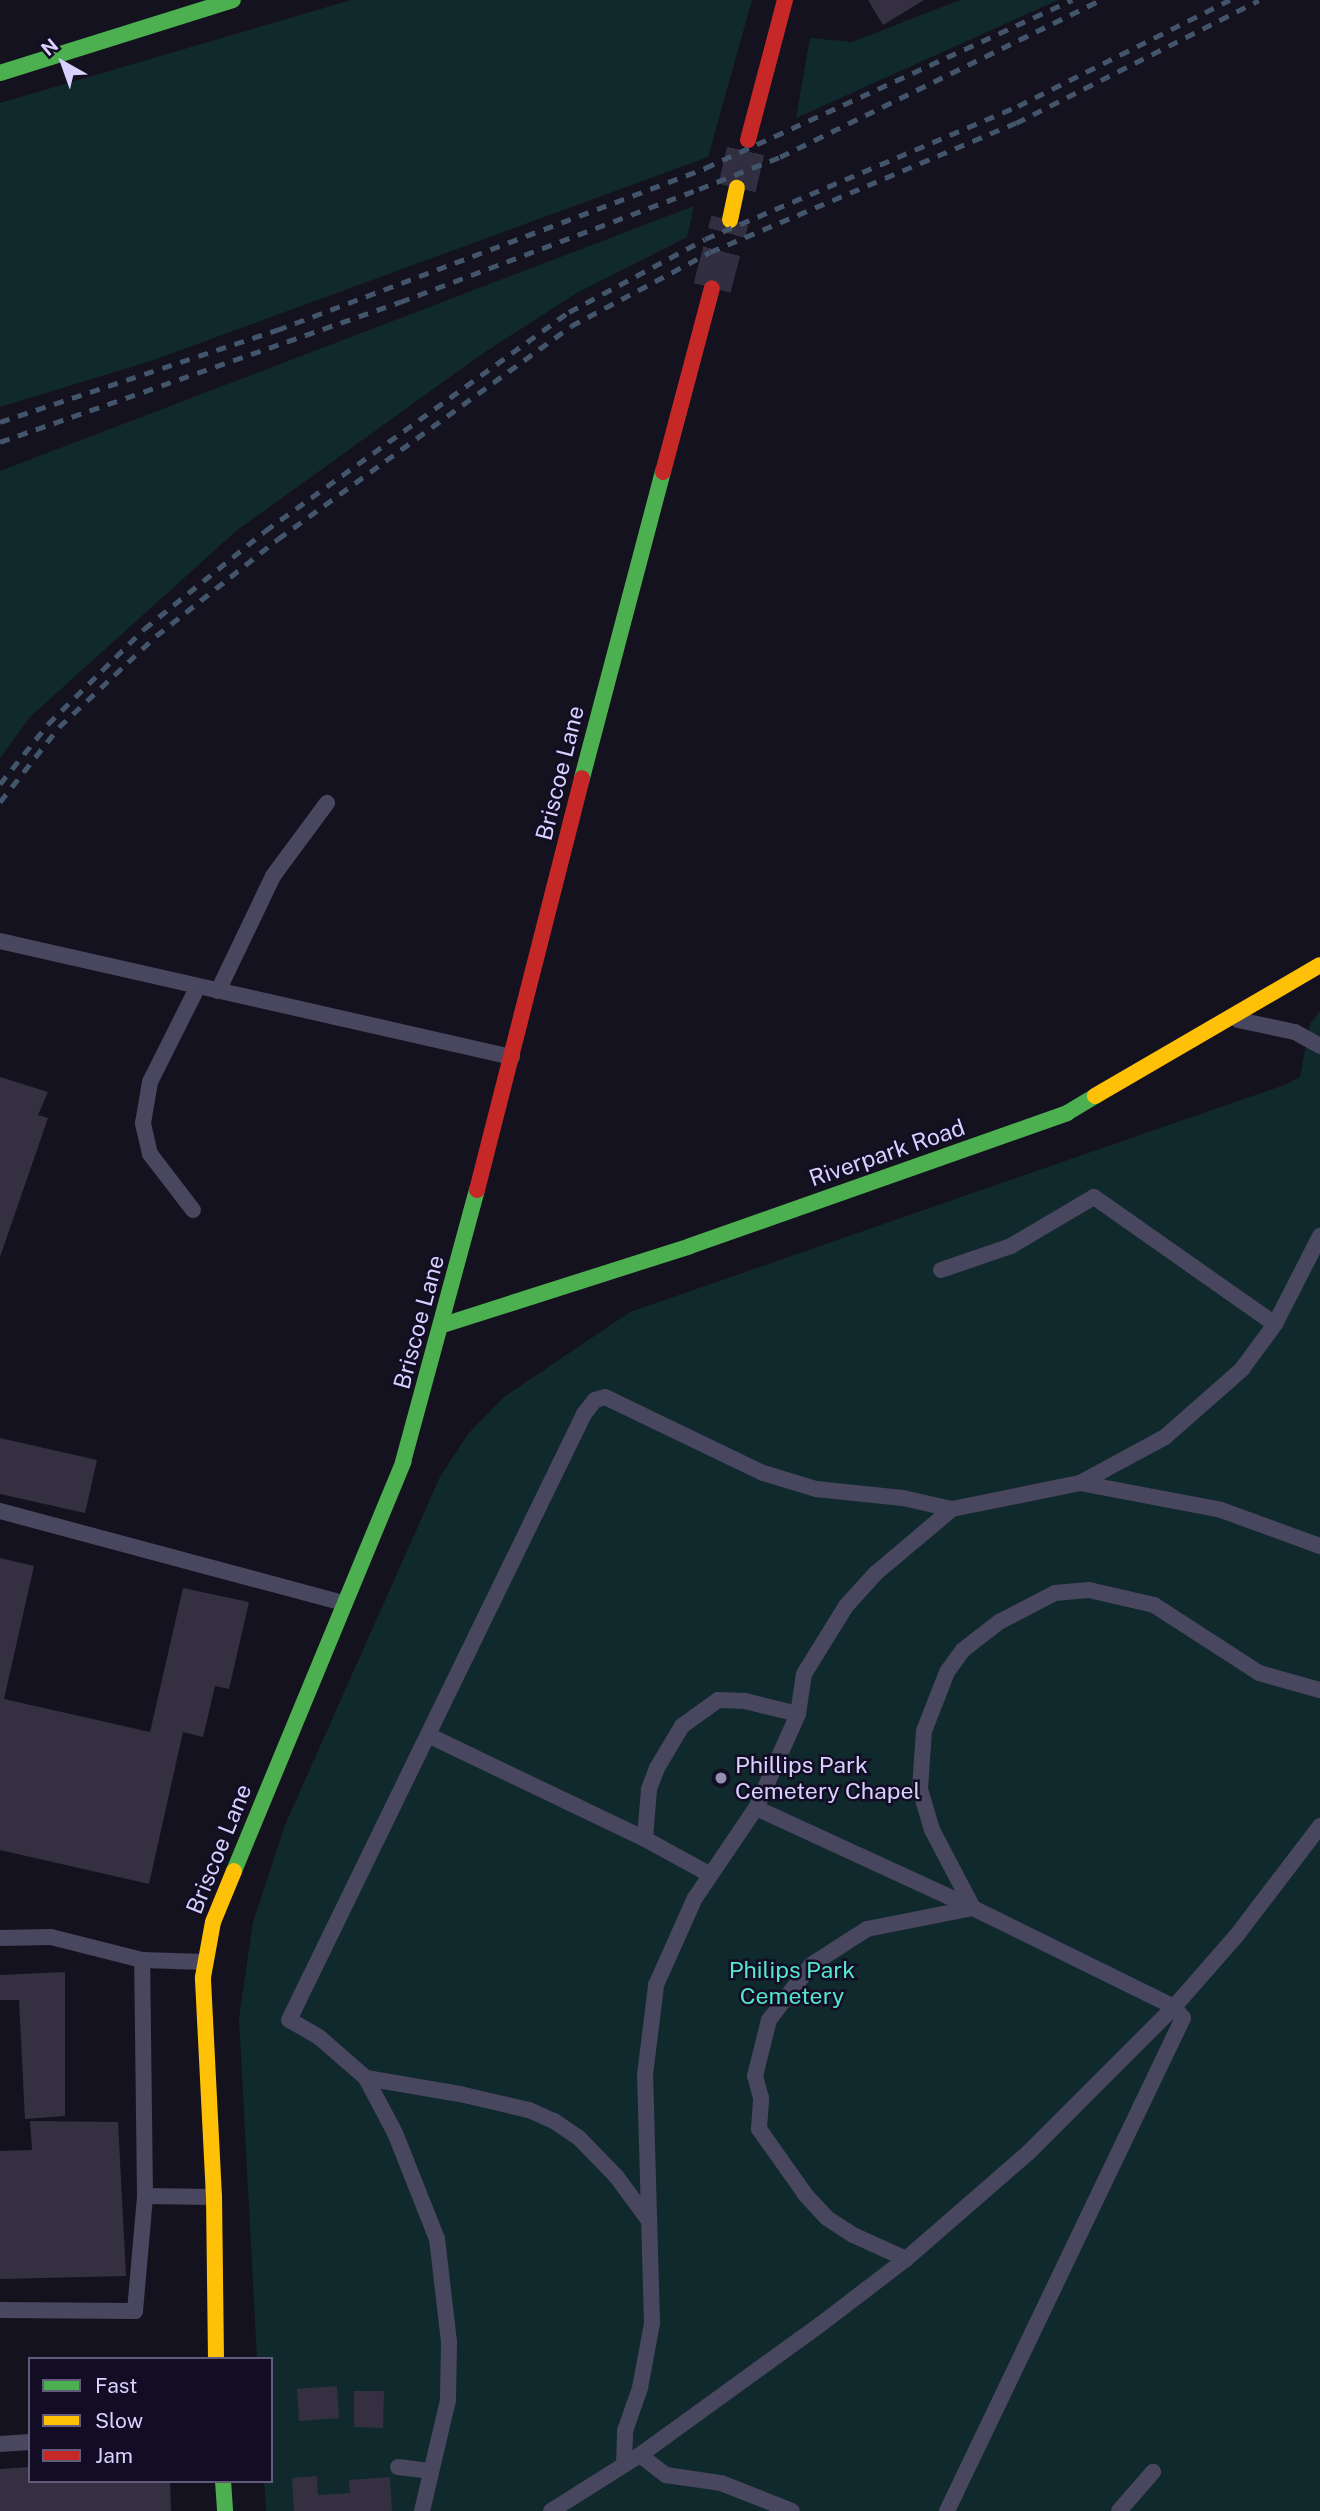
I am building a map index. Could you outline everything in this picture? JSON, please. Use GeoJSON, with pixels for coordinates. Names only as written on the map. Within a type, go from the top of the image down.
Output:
{"type":"FeatureCollection","features":[{"type":"Feature","properties":{"kind":"street"},"geometry":{"type":"LineString","coordinates":[[0,73],[233,0]]}},
{"type":"Feature","properties":{"kind":"street"},"geometry":{"type":"LineString","coordinates":[[748,139],[785,0]]}},
{"type":"Feature","properties":{"kind":"street"},"geometry":{"type":"LineString","coordinates":[[730,220],[737,188]]}},
{"type":"Feature","properties":{"kind":"street","name":"Briscoe Lane"},"geometry":{"type":"LineString","coordinates":[[216,2357],[214,2197],[205,2060],[205,1962],[212,1922],[347,1604],[403,1462],[443,1325],[712,288]]}},
{"type":"Feature","properties":{"kind":"street","name":"Riverpark Road"},"geometry":{"type":"LineString","coordinates":[[443,1325],[715,1237],[1067,1112],[1320,965]]}},
{"type":"Feature","properties":{"kind":"street"},"geometry":{"type":"LineString","coordinates":[[223,2483],[225,2511]]}},
{"type":"Feature","properties":{"kind":"lane"},"geometry":{"type":"LineString","coordinates":[[218,991],[273,876],[327,803]]}},
{"type":"Feature","properties":{"kind":"lane"},"geometry":{"type":"LineString","coordinates":[[0,941],[512,1058]]}},
{"type":"Feature","properties":{"kind":"lane"},"geometry":{"type":"LineString","coordinates":[[193,1210],[150,1154],[143,1123],[150,1082],[198,986]]}},
{"type":"Feature","properties":{"kind":"lane"},"geometry":{"type":"LineString","coordinates":[[1228,1018],[1295,1032],[1320,1046]]}},
{"type":"Feature","properties":{"kind":"lane"},"geometry":{"type":"LineString","coordinates":[[941,1270],[1011,1246],[1094,1197],[1275,1324]]}},
{"type":"Feature","properties":{"kind":"lane"},"geometry":{"type":"LineString","coordinates":[[422,2511],[448,2400],[444,2283],[433,2228],[395,2133],[366,2078],[319,2036],[289,2020],[430,1736],[584,1414],[595,1400],[606,1398],[763,1473],[816,1489],[903,1499],[952,1509],[1080,1483],[1165,1437],[1242,1369],[1275,1324],[1320,1236]]}},
{"type":"Feature","properties":{"kind":"lane"},"geometry":{"type":"LineString","coordinates":[[1080,1483],[1221,1510],[1320,1546]]}},
{"type":"Feature","properties":{"kind":"lane"},"geometry":{"type":"LineString","coordinates":[[624,2464],[625,2431],[640,2388],[652,2323],[645,2075],[656,1985],[672,1942],[709,1874],[755,1808],[798,1714],[804,1674],[846,1606],[876,1573],[952,1509]]}},
{"type":"Feature","properties":{"kind":"lane"},"geometry":{"type":"LineString","coordinates":[[0,1511],[347,1604]]}},
{"type":"Feature","properties":{"kind":"lane"},"geometry":{"type":"LineString","coordinates":[[973,1908],[932,1830],[920,1789],[919,1759],[923,1731],[947,1672],[963,1650],[999,1622],[1055,1593],[1089,1590],[1118,1595],[1154,1605],[1259,1673],[1320,1690]]}},
{"type":"Feature","properties":{"kind":"lane"},"geometry":{"type":"LineString","coordinates":[[645,1839],[649,1789],[657,1768],[682,1726],[697,1711],[718,1700],[731,1700],[798,1714]]}},
{"type":"Feature","properties":{"kind":"lane"},"geometry":{"type":"LineString","coordinates":[[430,1736],[645,1839],[709,1874]]}},
{"type":"Feature","properties":{"kind":"lane"},"geometry":{"type":"LineString","coordinates":[[755,1808],[973,1908],[1174,2007],[1183,2018],[1168,2056],[947,2511]]}},
{"type":"Feature","properties":{"kind":"lane"},"geometry":{"type":"LineString","coordinates":[[551,2511],[640,2455],[906,2259],[1028,2153],[1174,2007],[1237,1935],[1320,1826]]}},
{"type":"Feature","properties":{"kind":"lane"},"geometry":{"type":"LineString","coordinates":[[906,2259],[827,2218],[777,2160],[759,2129],[761,2098],[755,2076],[759,2048],[769,2020],[811,1965],[867,1928],[973,1908]]}},
{"type":"Feature","properties":{"kind":"lane"},"geometry":{"type":"LineString","coordinates":[[0,1938],[51,1937],[142,1959],[205,1962]]}},
{"type":"Feature","properties":{"kind":"lane"},"geometry":{"type":"LineString","coordinates":[[0,2310],[135,2311],[145,2196],[142,1959]]}},
{"type":"Feature","properties":{"kind":"lane"},"geometry":{"type":"LineString","coordinates":[[366,2078],[460,2094],[529,2110],[554,2121],[579,2138],[616,2176],[647,2218]]}},
{"type":"Feature","properties":{"kind":"lane"},"geometry":{"type":"LineString","coordinates":[[145,2196],[214,2197]]}},
{"type":"Feature","properties":{"kind":"lane"},"geometry":{"type":"LineString","coordinates":[[0,2444],[28,2442]]}},
{"type":"Feature","properties":{"kind":"lane"},"geometry":{"type":"LineString","coordinates":[[640,2455],[666,2475],[721,2483],[792,2511]]}},
{"type":"Feature","properties":{"kind":"lane"},"geometry":{"type":"LineString","coordinates":[[398,2467],[430,2471]]}},
{"type":"Feature","properties":{"kind":"lane"},"geometry":{"type":"LineString","coordinates":[[1119,2511],[1153,2472]]}},
{"type":"Feature","properties":{"kind":"green space"},"geometry":{"type":"Polygon","coordinates":[[[351,0],[752,0],[708,157],[154,360],[0,407],[0,103],[351,0]]]}},
{"type":"Feature","properties":{"kind":"green space"},"geometry":{"type":"Polygon","coordinates":[[[960,0],[1058,0],[796,118],[810,38],[852,42],[960,0]]]}},
{"type":"Feature","properties":{"kind":"green space"},"geometry":{"type":"Polygon","coordinates":[[[694,206],[687,237],[575,294],[482,354],[236,531],[30,717],[0,758],[0,471],[694,206]]]}},
{"type":"Feature","properties":{"kind":"green space","name":"Philips Park Cemetery"},"geometry":{"type":"Polygon","coordinates":[[[1320,1011],[1320,2511],[266,2511],[264,2483],[273,2483],[273,2357],[257,2357],[239,2018],[253,1922],[285,1825],[440,1477],[468,1434],[504,1397],[630,1312],[1287,1084],[1300,1077],[1310,1024],[1320,1011]]]}},
{"type":"Feature","properties":{"kind":"building"},"geometry":{"type":"Polygon","coordinates":[[[868,0],[924,0],[883,25],[868,0]]]}},
{"type":"Feature","properties":{"kind":"building"},"geometry":{"type":"Polygon","coordinates":[[[0,1077],[48,1092],[38,1115],[48,1118],[0,1257],[0,1077]]]}},
{"type":"Feature","properties":{"kind":"building"},"geometry":{"type":"Polygon","coordinates":[[[0,1438],[97,1460],[85,1513],[0,1494],[0,1438]]]}},
{"type":"Feature","properties":{"kind":"building"},"geometry":{"type":"Polygon","coordinates":[[[0,1558],[34,1566],[4,1699],[150,1732],[183,1588],[249,1602],[229,1689],[215,1686],[203,1737],[183,1732],[149,1884],[0,1850],[0,1558]]]}},
{"type":"Feature","properties":{"kind":"building"},"geometry":{"type":"Polygon","coordinates":[[[65,1972],[65,2116],[25,2119],[19,2000],[0,2000],[0,1975],[65,1972]]]}},
{"type":"Feature","properties":{"kind":"building"},"geometry":{"type":"Polygon","coordinates":[[[30,2121],[118,2122],[126,2276],[0,2279],[0,2151],[32,2150],[30,2121]]]}},
{"type":"Feature","properties":{"kind":"building"},"geometry":{"type":"Polygon","coordinates":[[[337,2386],[339,2418],[299,2421],[297,2389],[337,2386]]]}},
{"type":"Feature","properties":{"kind":"building"},"geometry":{"type":"Polygon","coordinates":[[[354,2391],[384,2391],[383,2428],[354,2427],[354,2391]]]}},
{"type":"Feature","properties":{"kind":"building"},"geometry":{"type":"Polygon","coordinates":[[[28,2467],[28,2483],[170,2483],[171,2511],[0,2511],[0,2469],[28,2467]]]}},
{"type":"Feature","properties":{"kind":"building"},"geometry":{"type":"Polygon","coordinates":[[[317,2476],[318,2495],[350,2493],[349,2480],[390,2477],[392,2511],[294,2511],[292,2478],[317,2476]]]}},
{"type":"Feature","properties":{"kind":"tunnel"},"geometry":{"type":"LineString","coordinates":[[737,188],[748,140]]}},
{"type":"Feature","properties":{"kind":"tunnel"},"geometry":{"type":"LineString","coordinates":[[712,288],[730,220]]}},
{"type":"Feature","properties":{"kind":"railway"},"geometry":{"type":"LineString","coordinates":[[0,422],[277,330],[705,168],[1072,0]]}},
{"type":"Feature","properties":{"kind":"railway"},"geometry":{"type":"LineString","coordinates":[[0,442],[400,302],[780,157],[1101,0]]}},
{"type":"Feature","properties":{"kind":"railway"},"geometry":{"type":"LineString","coordinates":[[0,784],[48,724],[144,629],[265,531],[569,312],[705,239],[1018,106],[1230,0]]}},
{"type":"Feature","properties":{"kind":"railway"},"geometry":{"type":"LineString","coordinates":[[0,802],[59,727],[156,636],[278,539],[571,326],[710,252],[1016,123],[1259,0]]}},
{"type":"Feature","properties":{"kind":"traffic: fast"},"geometry":{"type":"LineString","coordinates":[[0,73],[233,0]]}},
{"type":"Feature","properties":{"kind":"traffic: fast"},"geometry":{"type":"LineString","coordinates":[[582,778],[663,472]]}},
{"type":"Feature","properties":{"kind":"traffic: fast"},"geometry":{"type":"LineString","coordinates":[[443,1325],[690,1246],[1067,1113],[1095,1096]]}},
{"type":"Feature","properties":{"kind":"traffic: fast"},"geometry":{"type":"LineString","coordinates":[[234,1871],[403,1462],[477,1190]]}},
{"type":"Feature","properties":{"kind":"traffic: fast"},"geometry":{"type":"LineString","coordinates":[[223,2483],[225,2511]]}},
{"type":"Feature","properties":{"kind":"traffic: slow"},"geometry":{"type":"LineString","coordinates":[[730,220],[737,188]]}},
{"type":"Feature","properties":{"kind":"traffic: slow"},"geometry":{"type":"LineString","coordinates":[[1095,1096],[1320,965]]}},
{"type":"Feature","properties":{"kind":"traffic: slow"},"geometry":{"type":"LineString","coordinates":[[216,2357],[214,2197],[203,1977],[213,1922],[234,1871]]}},
{"type":"Feature","properties":{"kind":"traffic: jam"},"geometry":{"type":"LineString","coordinates":[[748,140],[785,0]]}},
{"type":"Feature","properties":{"kind":"traffic: jam"},"geometry":{"type":"LineString","coordinates":[[663,472],[712,288]]}},
{"type":"Feature","properties":{"kind":"traffic: jam"},"geometry":{"type":"LineString","coordinates":[[477,1190],[582,778]]}},
{"type":"Feature","properties":{"kind":"place","name":"Phillips Park Cemetery Chapel"},"geometry":{"type":"Point","coordinates":[721,1778]}}]}
